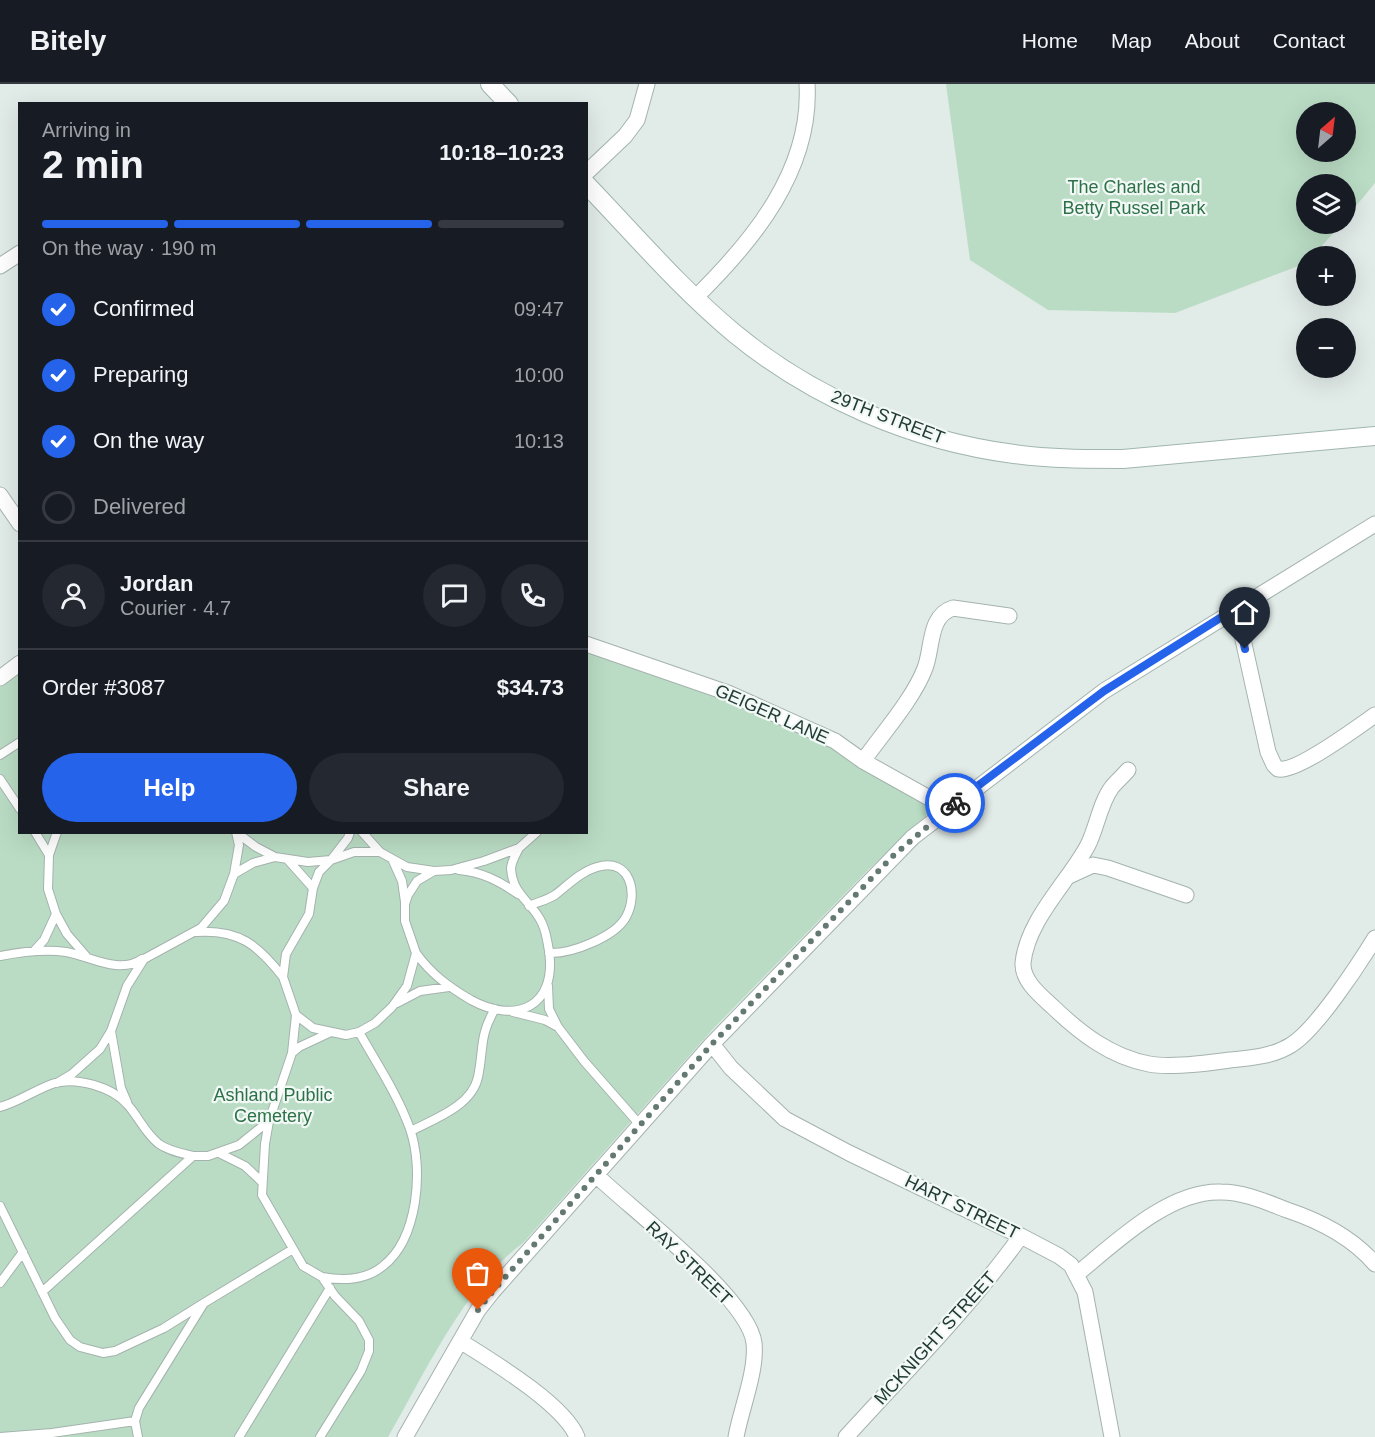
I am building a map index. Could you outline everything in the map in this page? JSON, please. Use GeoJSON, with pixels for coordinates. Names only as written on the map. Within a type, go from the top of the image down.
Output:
{"type":"FeatureCollection","features":[{"type":"Feature","properties":{"kind":"street"},"geometry":{"type":"LineString","coordinates":[[490,84],[507,102]]}},
{"type":"Feature","properties":{"kind":"street"},"geometry":{"type":"LineString","coordinates":[[588,171],[638,120],[647,84]]}},
{"type":"Feature","properties":{"kind":"street"},"geometry":{"type":"LineString","coordinates":[[695,297],[737,256],[776,199],[797,151],[805,123],[807,84]]}},
{"type":"Feature","properties":{"kind":"street","name":"29TH STREET"},"geometry":{"type":"LineString","coordinates":[[588,186],[695,297],[756,350],[828,395],[916,432],[984,449],[1044,457],[1123,459],[1375,436]]}},
{"type":"Feature","properties":{"kind":"street"},"geometry":{"type":"LineString","coordinates":[[0,266],[18,254]]}},
{"type":"Feature","properties":{"kind":"street"},"geometry":{"type":"LineString","coordinates":[[0,495],[18,521]]}},
{"type":"Feature","properties":{"kind":"street"},"geometry":{"type":"LineString","coordinates":[[405,1437],[460,1341],[493,1291],[712,1044],[893,856],[947,808],[1104,691],[1375,524]]}},
{"type":"Feature","properties":{"kind":"street"},"geometry":{"type":"LineString","coordinates":[[863,761],[916,689],[926,666],[936,623],[945,610],[962,608],[1009,616]]}},
{"type":"Feature","properties":{"kind":"street"},"geometry":{"type":"LineString","coordinates":[[1236,608],[1268,752],[1278,769],[1290,769],[1351,732],[1375,714]]}},
{"type":"Feature","properties":{"kind":"street","name":"GEIGER LANE"},"geometry":{"type":"LineString","coordinates":[[588,645],[728,693],[835,741],[863,761],[947,808]]}},
{"type":"Feature","properties":{"kind":"street"},"geometry":{"type":"LineString","coordinates":[[0,678],[18,664]]}},
{"type":"Feature","properties":{"kind":"street"},"geometry":{"type":"LineString","coordinates":[[1128,770],[1111,788],[1088,844],[1069,876],[1054,891],[1032,936],[1023,965],[1031,986],[1075,1028],[1102,1046],[1150,1064],[1212,1062],[1262,1056],[1290,1046],[1313,1025],[1375,938]]}},
{"type":"Feature","properties":{"kind":"street"},"geometry":{"type":"LineString","coordinates":[[1069,876],[1093,865],[1186,895]]}},
{"type":"Feature","properties":{"kind":"street","name":"HART STREET"},"geometry":{"type":"LineString","coordinates":[[712,1044],[731,1068],[785,1119],[1059,1256],[1077,1274],[1085,1292],[1112,1437]]}},
{"type":"Feature","properties":{"kind":"street","name":"RAY STREET"},"geometry":{"type":"LineString","coordinates":[[596,1175],[727,1295],[742,1317],[754,1342],[752,1368],[736,1437]]}},
{"type":"Feature","properties":{"kind":"street"},"geometry":{"type":"LineString","coordinates":[[1077,1274],[1133,1229],[1178,1200],[1208,1192],[1247,1196],[1309,1217],[1346,1238],[1375,1264]]}},
{"type":"Feature","properties":{"kind":"street","name":"MCKNIGHT STREET"},"geometry":{"type":"LineString","coordinates":[[846,1437],[958,1315],[1022,1236]]}},
{"type":"Feature","properties":{"kind":"street"},"geometry":{"type":"LineString","coordinates":[[460,1341],[509,1371],[560,1414],[577,1437]]}},
{"type":"Feature","properties":{"kind":"lane"},"geometry":{"type":"LineString","coordinates":[[0,755],[18,743]]}},
{"type":"Feature","properties":{"kind":"lane"},"geometry":{"type":"LineString","coordinates":[[0,779],[18,806]]}},
{"type":"Feature","properties":{"kind":"lane"},"geometry":{"type":"LineString","coordinates":[[36,834],[49,855]]}},
{"type":"Feature","properties":{"kind":"lane"},"geometry":{"type":"LineString","coordinates":[[56,834],[49,855],[48,889],[56,914],[67,934],[86,956]]}},
{"type":"Feature","properties":{"kind":"lane"},"geometry":{"type":"LineString","coordinates":[[0,956],[34,951],[64,952],[124,966],[135,964],[201,928],[224,901],[234,874],[239,845],[236,834]]}},
{"type":"Feature","properties":{"kind":"lane"},"geometry":{"type":"LineString","coordinates":[[239,834],[256,847],[275,857],[288,860],[331,860],[345,853],[380,852]]}},
{"type":"Feature","properties":{"kind":"lane"},"geometry":{"type":"LineString","coordinates":[[283,977],[286,954],[309,914],[313,888],[319,872],[331,860],[349,834]]}},
{"type":"Feature","properties":{"kind":"lane"},"geometry":{"type":"LineString","coordinates":[[364,834],[380,852],[406,867],[484,874],[518,894],[530,906],[539,917],[544,929],[549,953],[549,1009],[558,1027],[584,1061],[640,1125]]}},
{"type":"Feature","properties":{"kind":"lane"},"geometry":{"type":"LineString","coordinates":[[451,870],[519,848],[535,834]]}},
{"type":"Feature","properties":{"kind":"lane"},"geometry":{"type":"LineString","coordinates":[[518,894],[511,868],[519,848]]}},
{"type":"Feature","properties":{"kind":"lane"},"geometry":{"type":"LineString","coordinates":[[234,874],[253,863],[275,857]]}},
{"type":"Feature","properties":{"kind":"lane"},"geometry":{"type":"LineString","coordinates":[[288,860],[313,888]]}},
{"type":"Feature","properties":{"kind":"lane"},"geometry":{"type":"LineString","coordinates":[[393,861],[402,881],[405,921],[416,953],[428,969],[449,987],[476,1002],[495,1009],[545,1020],[558,1027]]}},
{"type":"Feature","properties":{"kind":"lane"},"geometry":{"type":"LineString","coordinates":[[530,906],[552,896],[595,867],[620,869],[631,881],[633,898],[626,918],[619,926],[601,939],[582,946],[549,953]]}},
{"type":"Feature","properties":{"kind":"lane"},"geometry":{"type":"LineString","coordinates":[[405,904],[408,894],[417,881],[434,871]]}},
{"type":"Feature","properties":{"kind":"lane"},"geometry":{"type":"LineString","coordinates":[[34,951],[44,940],[56,914]]}},
{"type":"Feature","properties":{"kind":"lane"},"geometry":{"type":"LineString","coordinates":[[192,933],[228,933],[247,941],[264,953],[283,977],[296,1015],[292,1053],[269,1121],[262,1195],[303,1266],[322,1277],[342,1281],[362,1277],[382,1268],[397,1253],[410,1222],[417,1192],[417,1160],[411,1131],[397,1100],[359,1032]]}},
{"type":"Feature","properties":{"kind":"lane"},"geometry":{"type":"LineString","coordinates":[[296,1015],[314,1028],[329,1033],[346,1035],[359,1032],[375,1023],[392,1007],[407,986],[416,953]]}},
{"type":"Feature","properties":{"kind":"lane"},"geometry":{"type":"LineString","coordinates":[[0,1107],[57,1083],[91,1058],[111,1030],[127,986],[144,958]]}},
{"type":"Feature","properties":{"kind":"lane"},"geometry":{"type":"LineString","coordinates":[[513,1012],[529,1006],[548,986]]}},
{"type":"Feature","properties":{"kind":"lane"},"geometry":{"type":"LineString","coordinates":[[392,1007],[420,991],[449,987]]}},
{"type":"Feature","properties":{"kind":"lane"},"geometry":{"type":"LineString","coordinates":[[411,1131],[452,1110],[474,1087],[478,1078],[482,1038],[495,1009]]}},
{"type":"Feature","properties":{"kind":"lane"},"geometry":{"type":"LineString","coordinates":[[111,1030],[121,1088],[128,1105],[139,1124],[158,1143],[169,1150],[193,1156],[219,1153],[239,1145],[269,1121]]}},
{"type":"Feature","properties":{"kind":"lane"},"geometry":{"type":"LineString","coordinates":[[292,1053],[299,1047],[329,1033]]}},
{"type":"Feature","properties":{"kind":"lane"},"geometry":{"type":"LineString","coordinates":[[57,1083],[82,1083],[101,1087],[128,1105]]}},
{"type":"Feature","properties":{"kind":"lane"},"geometry":{"type":"LineString","coordinates":[[219,1153],[245,1166],[262,1182]]}},
{"type":"Feature","properties":{"kind":"lane"},"geometry":{"type":"LineString","coordinates":[[42,1292],[193,1156]]}},
{"type":"Feature","properties":{"kind":"lane"},"geometry":{"type":"LineString","coordinates":[[0,1206],[55,1318],[70,1340],[80,1347],[103,1353],[127,1347],[293,1249]]}},
{"type":"Feature","properties":{"kind":"lane"},"geometry":{"type":"LineString","coordinates":[[0,1283],[23,1252]]}},
{"type":"Feature","properties":{"kind":"lane"},"geometry":{"type":"LineString","coordinates":[[320,1437],[361,1371],[369,1351],[369,1340],[365,1330],[322,1277]]}},
{"type":"Feature","properties":{"kind":"lane"},"geometry":{"type":"LineString","coordinates":[[240,1437],[330,1288]]}},
{"type":"Feature","properties":{"kind":"lane"},"geometry":{"type":"LineString","coordinates":[[138,1437],[135,1421],[139,1408],[204,1303]]}},
{"type":"Feature","properties":{"kind":"lane"},"geometry":{"type":"LineString","coordinates":[[0,1437],[52,1433],[135,1421]]}},
{"type":"Feature","properties":{"kind":"green space","name":"The Charles and Betty Russel Park"},"geometry":{"type":"Polygon","coordinates":[[[946,84],[1375,84],[1375,183],[1356,206],[1356,174],[1296,174],[1296,234],[1332,234],[1322,246],[1296,246],[1296,267],[1175,313],[1048,310],[970,260],[946,84]]]}},
{"type":"Feature","properties":{"kind":"green space","name":"Ashland Public Cemetery"},"geometry":{"type":"Polygon","coordinates":[[[588,651],[776,720],[869,767],[934,808],[870,868],[713,1029],[523,1243],[482,1282],[447,1332],[388,1437],[0,1437],[0,687],[18,674],[18,834],[588,834],[588,651]]]}},
{"type":"Feature","properties":{"kind":"way so far"},"geometry":{"type":"LineString","coordinates":[[478,1310],[712,1044],[893,856],[955,803]]}},
{"type":"Feature","properties":{"kind":"route"},"geometry":{"type":"LineString","coordinates":[[955,803],[1104,691],[1236,608],[1245,649]]}}]}
